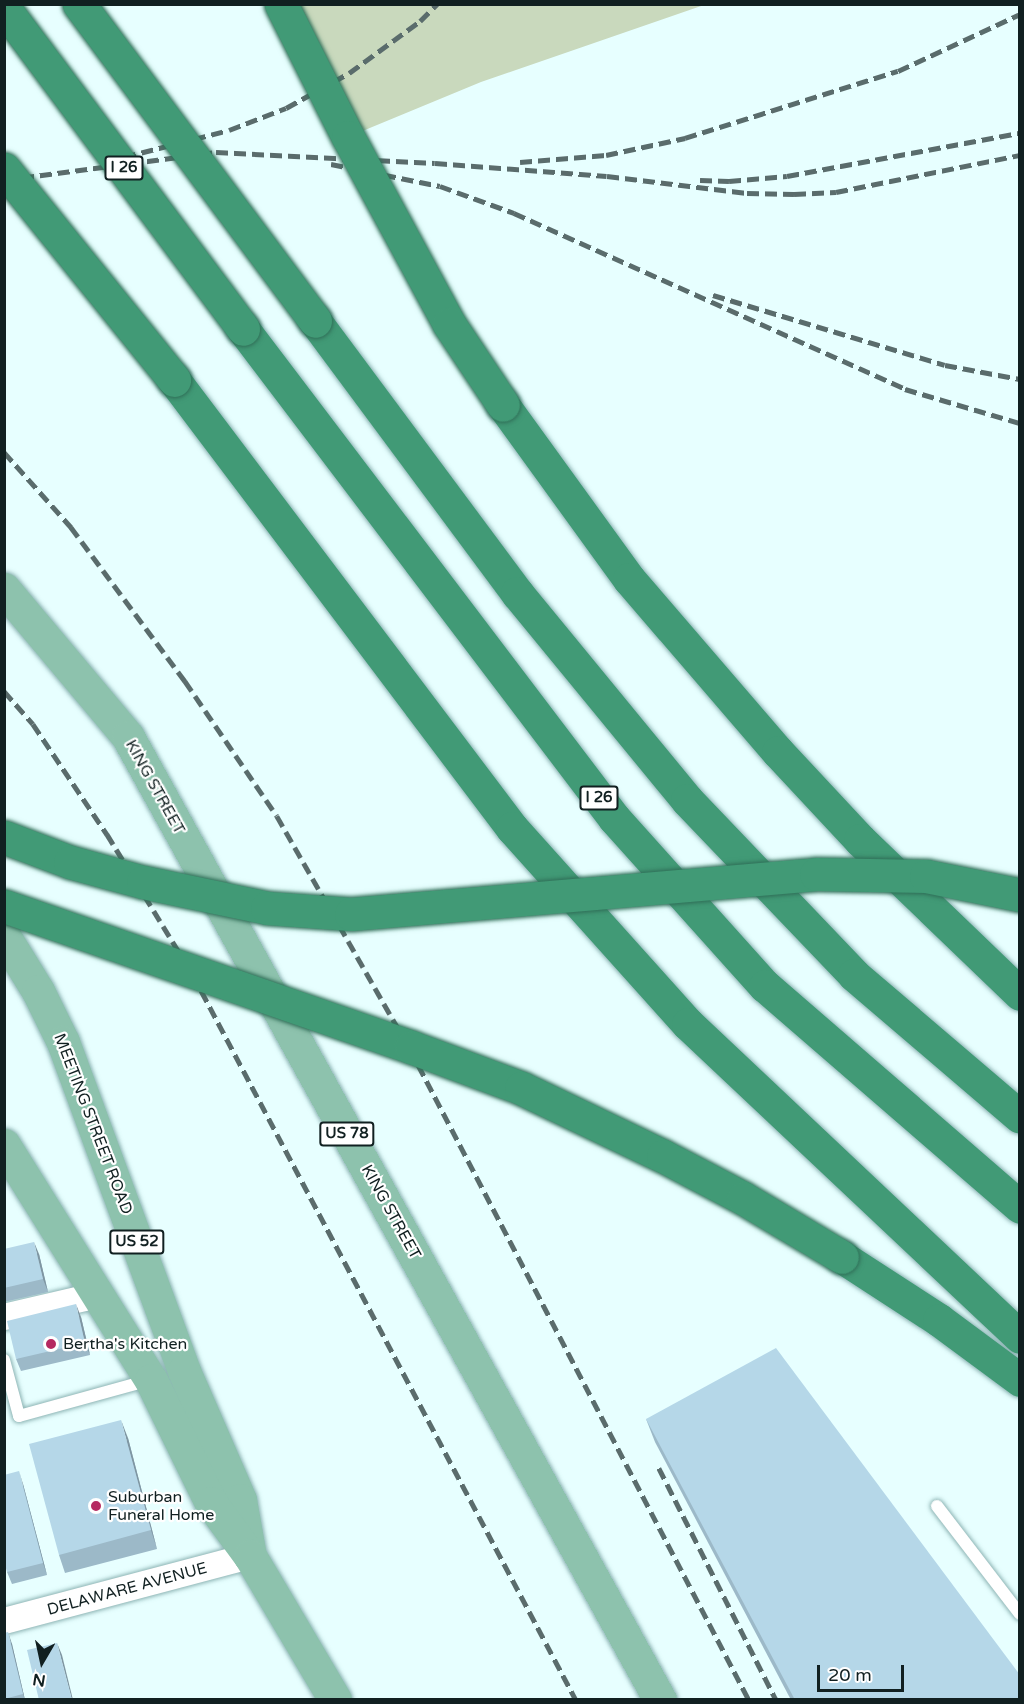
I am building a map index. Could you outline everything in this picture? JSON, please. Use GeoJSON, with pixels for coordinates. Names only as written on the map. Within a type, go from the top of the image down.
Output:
{"type":"FeatureCollection","features":[{"type":"Feature","properties":{"kind":"highway"},"geometry":{"type":"LineString","coordinates":[[79,4],[517,592],[687,800],[854,975],[1020,1117]]}},
{"type":"Feature","properties":{"kind":"highway"},"geometry":{"type":"LineString","coordinates":[[280,4],[449,324],[502,405],[629,579],[778,752],[860,840],[1020,994]]}},
{"type":"Feature","properties":{"kind":"highway","name":"I 26"},"geometry":{"type":"LineString","coordinates":[[4,8],[243,329],[614,818],[765,986],[1020,1207]]}},
{"type":"Feature","properties":{"kind":"highway"},"geometry":{"type":"LineString","coordinates":[[4,169],[174,380],[512,828],[688,1024],[1020,1337]]}},
{"type":"Feature","properties":{"kind":"highway"},"geometry":{"type":"LineString","coordinates":[[4,837],[70,862],[142,882],[267,909],[351,914],[816,874],[926,876],[1020,895]]}},
{"type":"Feature","properties":{"kind":"highway"},"geometry":{"type":"LineString","coordinates":[[4,906],[411,1047],[521,1088],[654,1151],[743,1198],[842,1257],[939,1320],[1020,1380]]}},
{"type":"Feature","properties":{"kind":"main road","name":"KING STREET"},"geometry":{"type":"LineString","coordinates":[[4,589],[128,737],[660,1700]]}},
{"type":"Feature","properties":{"kind":"main road","name":"MEETING STREET ROAD"},"geometry":{"type":"LineString","coordinates":[[4,936],[38,991],[63,1042],[184,1371],[240,1500],[250,1556]]}},
{"type":"Feature","properties":{"kind":"main road","name":"MEETING STREET ROAD"},"geometry":{"type":"LineString","coordinates":[[4,1145],[151,1380],[211,1503],[250,1556],[335,1700]]}},
{"type":"Feature","properties":{"kind":"street"},"geometry":{"type":"LineString","coordinates":[[4,1317],[98,1294]]}},
{"type":"Feature","properties":{"kind":"street","name":"DELAWARE AVENUE"},"geometry":{"type":"LineString","coordinates":[[4,1621],[250,1556]]}},
{"type":"Feature","properties":{"kind":"lane"},"geometry":{"type":"LineString","coordinates":[[4,1360],[20,1416],[151,1380]]}},
{"type":"Feature","properties":{"kind":"lane"},"geometry":{"type":"LineString","coordinates":[[937,1506],[1020,1614]]}},
{"type":"Feature","properties":{"kind":"green space"},"geometry":{"type":"Polygon","coordinates":[[[281,5],[704,5],[481,82],[348,137],[281,5]]]}},
{"type":"Feature","properties":{"kind":"building"},"geometry":{"type":"Polygon","coordinates":[[[34,1242],[43,1279],[4,1288],[4,1249],[34,1242]]]}},
{"type":"Feature","properties":{"kind":"building","name":"Bertha's Kitchen"},"geometry":{"type":"Polygon","coordinates":[[[76,1304],[85,1343],[16,1359],[7,1321],[76,1304]]]}},
{"type":"Feature","properties":{"kind":"building"},"geometry":{"type":"Polygon","coordinates":[[[776,1348],[1020,1675],[1020,1700],[795,1700],[646,1419],[776,1348]]]}},
{"type":"Feature","properties":{"kind":"building","name":"Suburban Funeral Home"},"geometry":{"type":"Polygon","coordinates":[[[121,1420],[151,1530],[59,1555],[29,1444],[121,1420]]]}},
{"type":"Feature","properties":{"kind":"building"},"geometry":{"type":"Polygon","coordinates":[[[19,1471],[43,1563],[7,1572],[4,1561],[4,1475],[19,1471]]]}},
{"type":"Feature","properties":{"kind":"building"},"geometry":{"type":"Polygon","coordinates":[[[8,1632],[23,1694],[4,1699],[4,1633],[8,1632]]]}},
{"type":"Feature","properties":{"kind":"building"},"geometry":{"type":"Polygon","coordinates":[[[57,1643],[72,1700],[39,1700],[27,1650],[57,1643]]]}},
{"type":"Feature","properties":{"kind":"railway"},"geometry":{"type":"LineString","coordinates":[[124,157],[229,130],[286,108],[349,73],[420,21],[437,4]]}},
{"type":"Feature","properties":{"kind":"railway"},"geometry":{"type":"LineString","coordinates":[[520,162],[606,155],[685,138],[898,71],[1020,14]]}},
{"type":"Feature","properties":{"kind":"railway"},"geometry":{"type":"LineString","coordinates":[[700,180],[729,181],[787,176],[1020,133]]}},
{"type":"Feature","properties":{"kind":"railway"},"geometry":{"type":"LineString","coordinates":[[4,180],[216,152],[435,163],[607,176],[747,193],[794,194],[836,192],[1020,155]]}},
{"type":"Feature","properties":{"kind":"railway"},"geometry":{"type":"LineString","coordinates":[[331,164],[440,186],[514,213],[905,389],[1020,423]]}},
{"type":"Feature","properties":{"kind":"railway"},"geometry":{"type":"LineString","coordinates":[[713,295],[945,365],[1020,379]]}},
{"type":"Feature","properties":{"kind":"railway"},"geometry":{"type":"LineString","coordinates":[[4,452],[71,527],[185,681],[277,816],[410,1049],[749,1700]]}},
{"type":"Feature","properties":{"kind":"railway"},"geometry":{"type":"LineString","coordinates":[[4,691],[33,724],[107,834],[193,975],[576,1700]]}},
{"type":"Feature","properties":{"kind":"railway"},"geometry":{"type":"LineString","coordinates":[[659,1468],[776,1700]]}},
{"type":"Feature","properties":{"kind":"place","name":"Bertha's Kitchen"},"geometry":{"type":"Point","coordinates":[51,1344]}},
{"type":"Feature","properties":{"kind":"place","name":"Suburban Funeral Home"},"geometry":{"type":"Point","coordinates":[96,1506]}}]}
